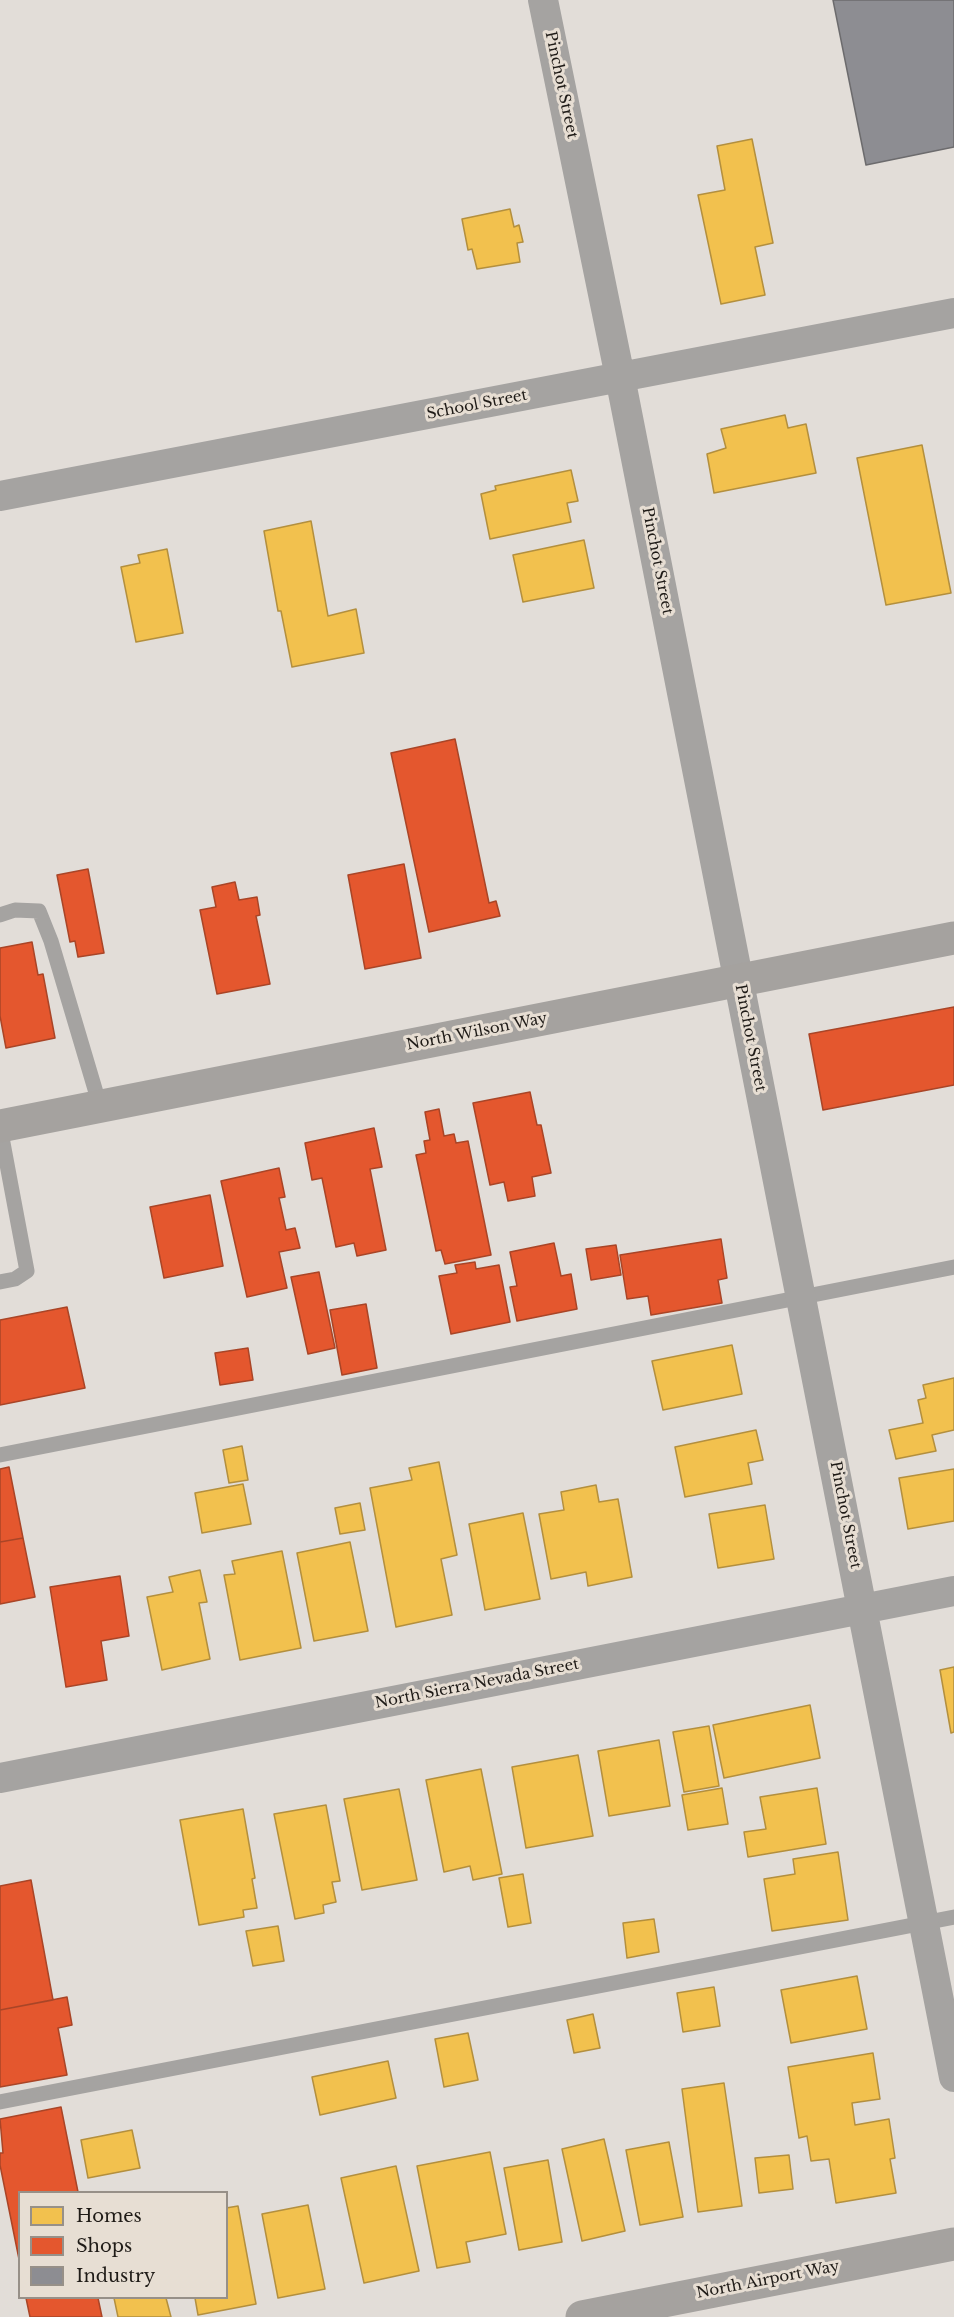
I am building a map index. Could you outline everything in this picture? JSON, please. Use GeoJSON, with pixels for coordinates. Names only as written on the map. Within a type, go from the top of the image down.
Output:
{"type":"FeatureCollection","features":[{"type":"Feature","properties":{"kind":"main road","name":"North Wilson Way"},"geometry":{"type":"LineString","coordinates":[[0,1126],[954,938]]}},
{"type":"Feature","properties":{"kind":"main road","name":"North Airport Way"},"geometry":{"type":"LineString","coordinates":[[582,2317],[954,2244]]}},
{"type":"Feature","properties":{"kind":"street","name":"Pinchot Street"},"geometry":{"type":"LineString","coordinates":[[543,0],[620,377],[954,2078]]}},
{"type":"Feature","properties":{"kind":"street","name":"School Street"},"geometry":{"type":"LineString","coordinates":[[0,496],[954,313]]}},
{"type":"Feature","properties":{"kind":"street","name":"North Sierra Nevada Street"},"geometry":{"type":"LineString","coordinates":[[0,1778],[954,1591]]}},
{"type":"Feature","properties":{"kind":"lane"},"geometry":{"type":"LineString","coordinates":[[0,915],[15,910],[39,911],[51,941],[100,1106]]}},
{"type":"Feature","properties":{"kind":"lane"},"geometry":{"type":"LineString","coordinates":[[0,1126],[27,1271],[15,1279],[0,1282]]}},
{"type":"Feature","properties":{"kind":"lane"},"geometry":{"type":"LineString","coordinates":[[0,1455],[954,1267]]}},
{"type":"Feature","properties":{"kind":"lane"},"geometry":{"type":"LineString","coordinates":[[0,2102],[954,1917]]}},
{"type":"Feature","properties":{"kind":"building: Homes"},"geometry":{"type":"Polygon","coordinates":[[[752,139],[773,243],[755,247],[765,295],[721,304],[698,195],[725,190],[717,146],[752,139]]]}},
{"type":"Feature","properties":{"kind":"building: Homes"},"geometry":{"type":"Polygon","coordinates":[[[510,209],[514,227],[519,225],[523,242],[517,243],[520,262],[477,269],[472,249],[468,250],[462,219],[510,209]]]}},
{"type":"Feature","properties":{"kind":"building: Homes"},"geometry":{"type":"Polygon","coordinates":[[[785,415],[788,428],[806,424],[816,473],[714,493],[707,454],[726,448],[721,429],[785,415]]]}},
{"type":"Feature","properties":{"kind":"building: Homes"},"geometry":{"type":"Polygon","coordinates":[[[922,445],[951,593],[886,605],[857,458],[922,445]]]}},
{"type":"Feature","properties":{"kind":"building: Homes"},"geometry":{"type":"Polygon","coordinates":[[[571,470],[578,501],[567,503],[571,522],[490,539],[481,494],[496,490],[495,486],[571,470]]]}},
{"type":"Feature","properties":{"kind":"building: Homes"},"geometry":{"type":"Polygon","coordinates":[[[311,521],[328,616],[356,609],[364,653],[292,667],[281,611],[278,611],[264,531],[311,521]]]}},
{"type":"Feature","properties":{"kind":"building: Homes"},"geometry":{"type":"Polygon","coordinates":[[[584,540],[594,588],[523,602],[513,555],[584,540]]]}},
{"type":"Feature","properties":{"kind":"building: Homes"},"geometry":{"type":"Polygon","coordinates":[[[167,549],[183,633],[136,642],[121,567],[140,563],[138,555],[167,549]]]}},
{"type":"Feature","properties":{"kind":"building: Homes"},"geometry":{"type":"Polygon","coordinates":[[[732,1345],[742,1394],[663,1410],[652,1361],[732,1345]]]}},
{"type":"Feature","properties":{"kind":"building: Homes"},"geometry":{"type":"Polygon","coordinates":[[[954,1378],[954,1430],[932,1435],[936,1451],[896,1459],[889,1430],[923,1423],[918,1400],[926,1398],[923,1385],[954,1378]]]}},
{"type":"Feature","properties":{"kind":"building: Homes"},"geometry":{"type":"Polygon","coordinates":[[[756,1430],[763,1460],[748,1463],[752,1484],[685,1497],[675,1447],[756,1430]]]}},
{"type":"Feature","properties":{"kind":"building: Homes"},"geometry":{"type":"Polygon","coordinates":[[[242,1446],[248,1480],[229,1483],[223,1450],[242,1446]]]}},
{"type":"Feature","properties":{"kind":"building: Homes"},"geometry":{"type":"Polygon","coordinates":[[[439,1462],[457,1555],[441,1559],[452,1615],[396,1627],[370,1488],[412,1480],[409,1468],[439,1462]]]}},
{"type":"Feature","properties":{"kind":"building: Homes"},"geometry":{"type":"Polygon","coordinates":[[[954,1469],[954,1521],[908,1529],[899,1478],[954,1469]]]}},
{"type":"Feature","properties":{"kind":"building: Homes"},"geometry":{"type":"Polygon","coordinates":[[[243,1484],[251,1524],[202,1533],[195,1493],[243,1484]]]}},
{"type":"Feature","properties":{"kind":"building: Homes"},"geometry":{"type":"Polygon","coordinates":[[[596,1485],[599,1502],[618,1499],[632,1577],[588,1586],[586,1572],[551,1579],[539,1514],[564,1510],[561,1492],[596,1485]]]}},
{"type":"Feature","properties":{"kind":"building: Homes"},"geometry":{"type":"Polygon","coordinates":[[[360,1503],[365,1530],[340,1534],[335,1508],[360,1503]]]}},
{"type":"Feature","properties":{"kind":"building: Homes"},"geometry":{"type":"Polygon","coordinates":[[[765,1505],[774,1559],[718,1568],[709,1514],[765,1505]]]}},
{"type":"Feature","properties":{"kind":"building: Homes"},"geometry":{"type":"Polygon","coordinates":[[[523,1513],[540,1599],[485,1610],[469,1524],[523,1513]]]}},
{"type":"Feature","properties":{"kind":"building: Homes"},"geometry":{"type":"Polygon","coordinates":[[[350,1542],[368,1631],[314,1641],[297,1553],[350,1542]]]}},
{"type":"Feature","properties":{"kind":"building: Homes"},"geometry":{"type":"Polygon","coordinates":[[[282,1551],[301,1648],[240,1660],[224,1575],[235,1574],[232,1561],[282,1551]]]}},
{"type":"Feature","properties":{"kind":"building: Homes"},"geometry":{"type":"Polygon","coordinates":[[[200,1570],[207,1602],[199,1603],[210,1659],[162,1670],[147,1597],[173,1592],[169,1577],[200,1570]]]}},
{"type":"Feature","properties":{"kind":"building: Homes"},"geometry":{"type":"Polygon","coordinates":[[[954,1667],[954,1732],[951,1733],[940,1670],[954,1667]]]}},
{"type":"Feature","properties":{"kind":"building: Homes"},"geometry":{"type":"Polygon","coordinates":[[[810,1705],[820,1758],[724,1778],[713,1725],[810,1705]]]}},
{"type":"Feature","properties":{"kind":"building: Homes"},"geometry":{"type":"Polygon","coordinates":[[[709,1726],[719,1786],[684,1792],[673,1732],[709,1726]]]}},
{"type":"Feature","properties":{"kind":"building: Homes"},"geometry":{"type":"Polygon","coordinates":[[[659,1740],[670,1806],[609,1816],[598,1751],[659,1740]]]}},
{"type":"Feature","properties":{"kind":"building: Homes"},"geometry":{"type":"Polygon","coordinates":[[[578,1755],[593,1836],[526,1848],[512,1767],[578,1755]]]}},
{"type":"Feature","properties":{"kind":"building: Homes"},"geometry":{"type":"Polygon","coordinates":[[[481,1769],[502,1874],[473,1880],[470,1866],[444,1872],[426,1780],[481,1769]]]}},
{"type":"Feature","properties":{"kind":"building: Homes"},"geometry":{"type":"Polygon","coordinates":[[[722,1788],[728,1824],[688,1830],[682,1795],[722,1788]]]}},
{"type":"Feature","properties":{"kind":"building: Homes"},"geometry":{"type":"Polygon","coordinates":[[[817,1788],[826,1844],[748,1857],[744,1832],[766,1829],[760,1797],[817,1788]]]}},
{"type":"Feature","properties":{"kind":"building: Homes"},"geometry":{"type":"Polygon","coordinates":[[[399,1789],[417,1880],[362,1890],[344,1799],[399,1789]]]}},
{"type":"Feature","properties":{"kind":"building: Homes"},"geometry":{"type":"Polygon","coordinates":[[[326,1805],[340,1881],[332,1882],[336,1902],[323,1905],[324,1913],[295,1919],[274,1814],[326,1805]]]}},
{"type":"Feature","properties":{"kind":"building: Homes"},"geometry":{"type":"Polygon","coordinates":[[[243,1809],[255,1878],[252,1879],[257,1908],[243,1910],[244,1917],[199,1925],[180,1820],[243,1809]]]}},
{"type":"Feature","properties":{"kind":"building: Homes"},"geometry":{"type":"Polygon","coordinates":[[[838,1852],[848,1920],[772,1931],[764,1879],[795,1874],[793,1859],[838,1852]]]}},
{"type":"Feature","properties":{"kind":"building: Homes"},"geometry":{"type":"Polygon","coordinates":[[[523,1874],[531,1923],[508,1927],[499,1878],[523,1874]]]}},
{"type":"Feature","properties":{"kind":"building: Homes"},"geometry":{"type":"Polygon","coordinates":[[[654,1919],[659,1952],[627,1958],[623,1923],[654,1919]]]}},
{"type":"Feature","properties":{"kind":"building: Homes"},"geometry":{"type":"Polygon","coordinates":[[[278,1926],[284,1961],[253,1966],[246,1931],[278,1926]]]}},
{"type":"Feature","properties":{"kind":"building: Homes"},"geometry":{"type":"Polygon","coordinates":[[[857,1976],[867,2029],[791,2043],[781,1990],[857,1976]]]}},
{"type":"Feature","properties":{"kind":"building: Homes"},"geometry":{"type":"Polygon","coordinates":[[[714,1987],[720,2026],[683,2032],[677,1993],[714,1987]]]}},
{"type":"Feature","properties":{"kind":"building: Homes"},"geometry":{"type":"Polygon","coordinates":[[[593,2014],[600,2048],[574,2053],[567,2020],[593,2014]]]}},
{"type":"Feature","properties":{"kind":"building: Homes"},"geometry":{"type":"Polygon","coordinates":[[[468,2033],[478,2080],[444,2087],[435,2039],[468,2033]]]}},
{"type":"Feature","properties":{"kind":"building: Homes"},"geometry":{"type":"Polygon","coordinates":[[[873,2053],[880,2099],[852,2103],[855,2125],[889,2119],[895,2158],[890,2159],[896,2193],[836,2203],[829,2159],[811,2161],[807,2136],[799,2138],[788,2067],[873,2053]]]}},
{"type":"Feature","properties":{"kind":"building: Homes"},"geometry":{"type":"Polygon","coordinates":[[[388,2061],[396,2098],[320,2115],[312,2077],[388,2061]]]}},
{"type":"Feature","properties":{"kind":"building: Homes"},"geometry":{"type":"Polygon","coordinates":[[[724,2083],[742,2206],[698,2212],[682,2089],[724,2083]]]}},
{"type":"Feature","properties":{"kind":"building: Homes"},"geometry":{"type":"Polygon","coordinates":[[[132,2130],[140,2168],[88,2178],[81,2140],[132,2130]]]}},
{"type":"Feature","properties":{"kind":"building: Homes"},"geometry":{"type":"Polygon","coordinates":[[[604,2139],[625,2231],[582,2241],[562,2149],[604,2139]]]}},
{"type":"Feature","properties":{"kind":"building: Homes"},"geometry":{"type":"Polygon","coordinates":[[[669,2142],[683,2217],[640,2225],[626,2150],[669,2142]]]}},
{"type":"Feature","properties":{"kind":"building: Homes"},"geometry":{"type":"Polygon","coordinates":[[[490,2152],[506,2234],[466,2242],[470,2262],[437,2268],[417,2166],[490,2152]]]}},
{"type":"Feature","properties":{"kind":"building: Homes"},"geometry":{"type":"Polygon","coordinates":[[[789,2155],[793,2189],[759,2193],[755,2158],[789,2155]]]}},
{"type":"Feature","properties":{"kind":"building: Homes"},"geometry":{"type":"Polygon","coordinates":[[[548,2160],[562,2242],[519,2250],[504,2168],[548,2160]]]}},
{"type":"Feature","properties":{"kind":"building: Homes"},"geometry":{"type":"Polygon","coordinates":[[[396,2166],[419,2271],[364,2283],[341,2178],[396,2166]]]}},
{"type":"Feature","properties":{"kind":"building: Homes"},"geometry":{"type":"Polygon","coordinates":[[[308,2205],[325,2289],[278,2298],[262,2214],[308,2205]]]}},
{"type":"Feature","properties":{"kind":"building: Homes"},"geometry":{"type":"Polygon","coordinates":[[[238,2206],[256,2304],[198,2315],[195,2299],[228,2299],[228,2208],[238,2206]]]}},
{"type":"Feature","properties":{"kind":"building: Homes"},"geometry":{"type":"Polygon","coordinates":[[[114,2299],[166,2299],[171,2317],[118,2317],[114,2299]]]}},
{"type":"Feature","properties":{"kind":"building: Shops"},"geometry":{"type":"Polygon","coordinates":[[[455,739],[489,903],[496,901],[500,916],[429,932],[391,753],[455,739]]]}},
{"type":"Feature","properties":{"kind":"building: Shops"},"geometry":{"type":"Polygon","coordinates":[[[404,864],[421,958],[365,969],[348,875],[404,864]]]}},
{"type":"Feature","properties":{"kind":"building: Shops"},"geometry":{"type":"Polygon","coordinates":[[[88,869],[104,953],[78,957],[75,941],[70,942],[57,875],[88,869]]]}},
{"type":"Feature","properties":{"kind":"building: Shops"},"geometry":{"type":"Polygon","coordinates":[[[235,882],[239,900],[257,897],[260,915],[256,916],[270,984],[217,994],[200,910],[216,907],[212,887],[235,882]]]}},
{"type":"Feature","properties":{"kind":"building: Shops"},"geometry":{"type":"Polygon","coordinates":[[[32,942],[38,975],[43,974],[55,1038],[6,1048],[0,1016],[0,948],[32,942]]]}},
{"type":"Feature","properties":{"kind":"building: Shops"},"geometry":{"type":"Polygon","coordinates":[[[954,1007],[954,1085],[823,1110],[809,1034],[954,1007]]]}},
{"type":"Feature","properties":{"kind":"building: Shops"},"geometry":{"type":"Polygon","coordinates":[[[530,1092],[537,1125],[541,1125],[551,1173],[532,1177],[535,1196],[508,1201],[504,1182],[490,1185],[473,1103],[530,1092]]]}},
{"type":"Feature","properties":{"kind":"building: Shops"},"geometry":{"type":"Polygon","coordinates":[[[439,1109],[444,1136],[454,1134],[456,1143],[468,1141],[491,1255],[445,1264],[441,1250],[436,1251],[416,1155],[426,1153],[424,1141],[430,1140],[425,1112],[439,1109]]]}},
{"type":"Feature","properties":{"kind":"building: Shops"},"geometry":{"type":"Polygon","coordinates":[[[374,1128],[382,1167],[370,1169],[386,1250],[357,1256],[354,1243],[336,1247],[322,1178],[312,1180],[305,1143],[374,1128]]]}},
{"type":"Feature","properties":{"kind":"building: Shops"},"geometry":{"type":"Polygon","coordinates":[[[279,1168],[285,1197],[279,1198],[286,1230],[295,1228],[300,1248],[279,1252],[287,1288],[247,1297],[221,1181],[279,1168]]]}},
{"type":"Feature","properties":{"kind":"building: Shops"},"geometry":{"type":"Polygon","coordinates":[[[210,1195],[223,1266],[164,1278],[150,1207],[210,1195]]]}},
{"type":"Feature","properties":{"kind":"building: Shops"},"geometry":{"type":"Polygon","coordinates":[[[721,1239],[727,1278],[718,1280],[722,1303],[651,1315],[648,1296],[627,1299],[620,1255],[721,1239]]]}},
{"type":"Feature","properties":{"kind":"building: Shops"},"geometry":{"type":"Polygon","coordinates":[[[554,1243],[561,1276],[571,1274],[577,1309],[517,1321],[510,1287],[517,1286],[510,1252],[554,1243]]]}},
{"type":"Feature","properties":{"kind":"building: Shops"},"geometry":{"type":"Polygon","coordinates":[[[616,1245],[621,1275],[591,1280],[586,1249],[616,1245]]]}},
{"type":"Feature","properties":{"kind":"building: Shops"},"geometry":{"type":"Polygon","coordinates":[[[475,1262],[476,1269],[499,1265],[510,1322],[451,1334],[439,1276],[457,1273],[455,1265],[475,1262]]]}},
{"type":"Feature","properties":{"kind":"building: Shops"},"geometry":{"type":"Polygon","coordinates":[[[319,1272],[335,1348],[308,1354],[291,1277],[319,1272]]]}},
{"type":"Feature","properties":{"kind":"building: Shops"},"geometry":{"type":"Polygon","coordinates":[[[366,1304],[377,1368],[342,1375],[330,1310],[366,1304]]]}},
{"type":"Feature","properties":{"kind":"building: Shops"},"geometry":{"type":"Polygon","coordinates":[[[67,1307],[85,1388],[0,1405],[0,1320],[67,1307]]]}},
{"type":"Feature","properties":{"kind":"building: Shops"},"geometry":{"type":"Polygon","coordinates":[[[248,1348],[253,1380],[220,1385],[215,1353],[248,1348]]]}},
{"type":"Feature","properties":{"kind":"building: Shops"},"geometry":{"type":"Polygon","coordinates":[[[9,1467],[23,1538],[0,1542],[0,1469],[9,1467]]]}},
{"type":"Feature","properties":{"kind":"building: Shops"},"geometry":{"type":"Polygon","coordinates":[[[23,1538],[35,1597],[0,1604],[0,1542],[23,1538]]]}},
{"type":"Feature","properties":{"kind":"building: Shops"},"geometry":{"type":"Polygon","coordinates":[[[120,1576],[129,1636],[101,1641],[107,1680],[66,1687],[50,1587],[120,1576]]]}},
{"type":"Feature","properties":{"kind":"building: Shops"},"geometry":{"type":"Polygon","coordinates":[[[31,1880],[53,2000],[0,2010],[0,1886],[31,1880]]]}},
{"type":"Feature","properties":{"kind":"building: Shops"},"geometry":{"type":"Polygon","coordinates":[[[67,1997],[72,2025],[58,2028],[67,2075],[0,2087],[0,2010],[67,1997]]]}},
{"type":"Feature","properties":{"kind":"building: Shops"},"geometry":{"type":"Polygon","coordinates":[[[61,2107],[78,2191],[18,2191],[18,2254],[0,2165],[0,2153],[3,2153],[0,2119],[61,2107]]]}},
{"type":"Feature","properties":{"kind":"building: Shops"},"geometry":{"type":"Polygon","coordinates":[[[26,2299],[98,2299],[102,2317],[30,2317],[26,2299]]]}},
{"type":"Feature","properties":{"kind":"building: Industry"},"geometry":{"type":"Polygon","coordinates":[[[833,0],[954,0],[954,147],[866,165],[833,0]]]}}]}
